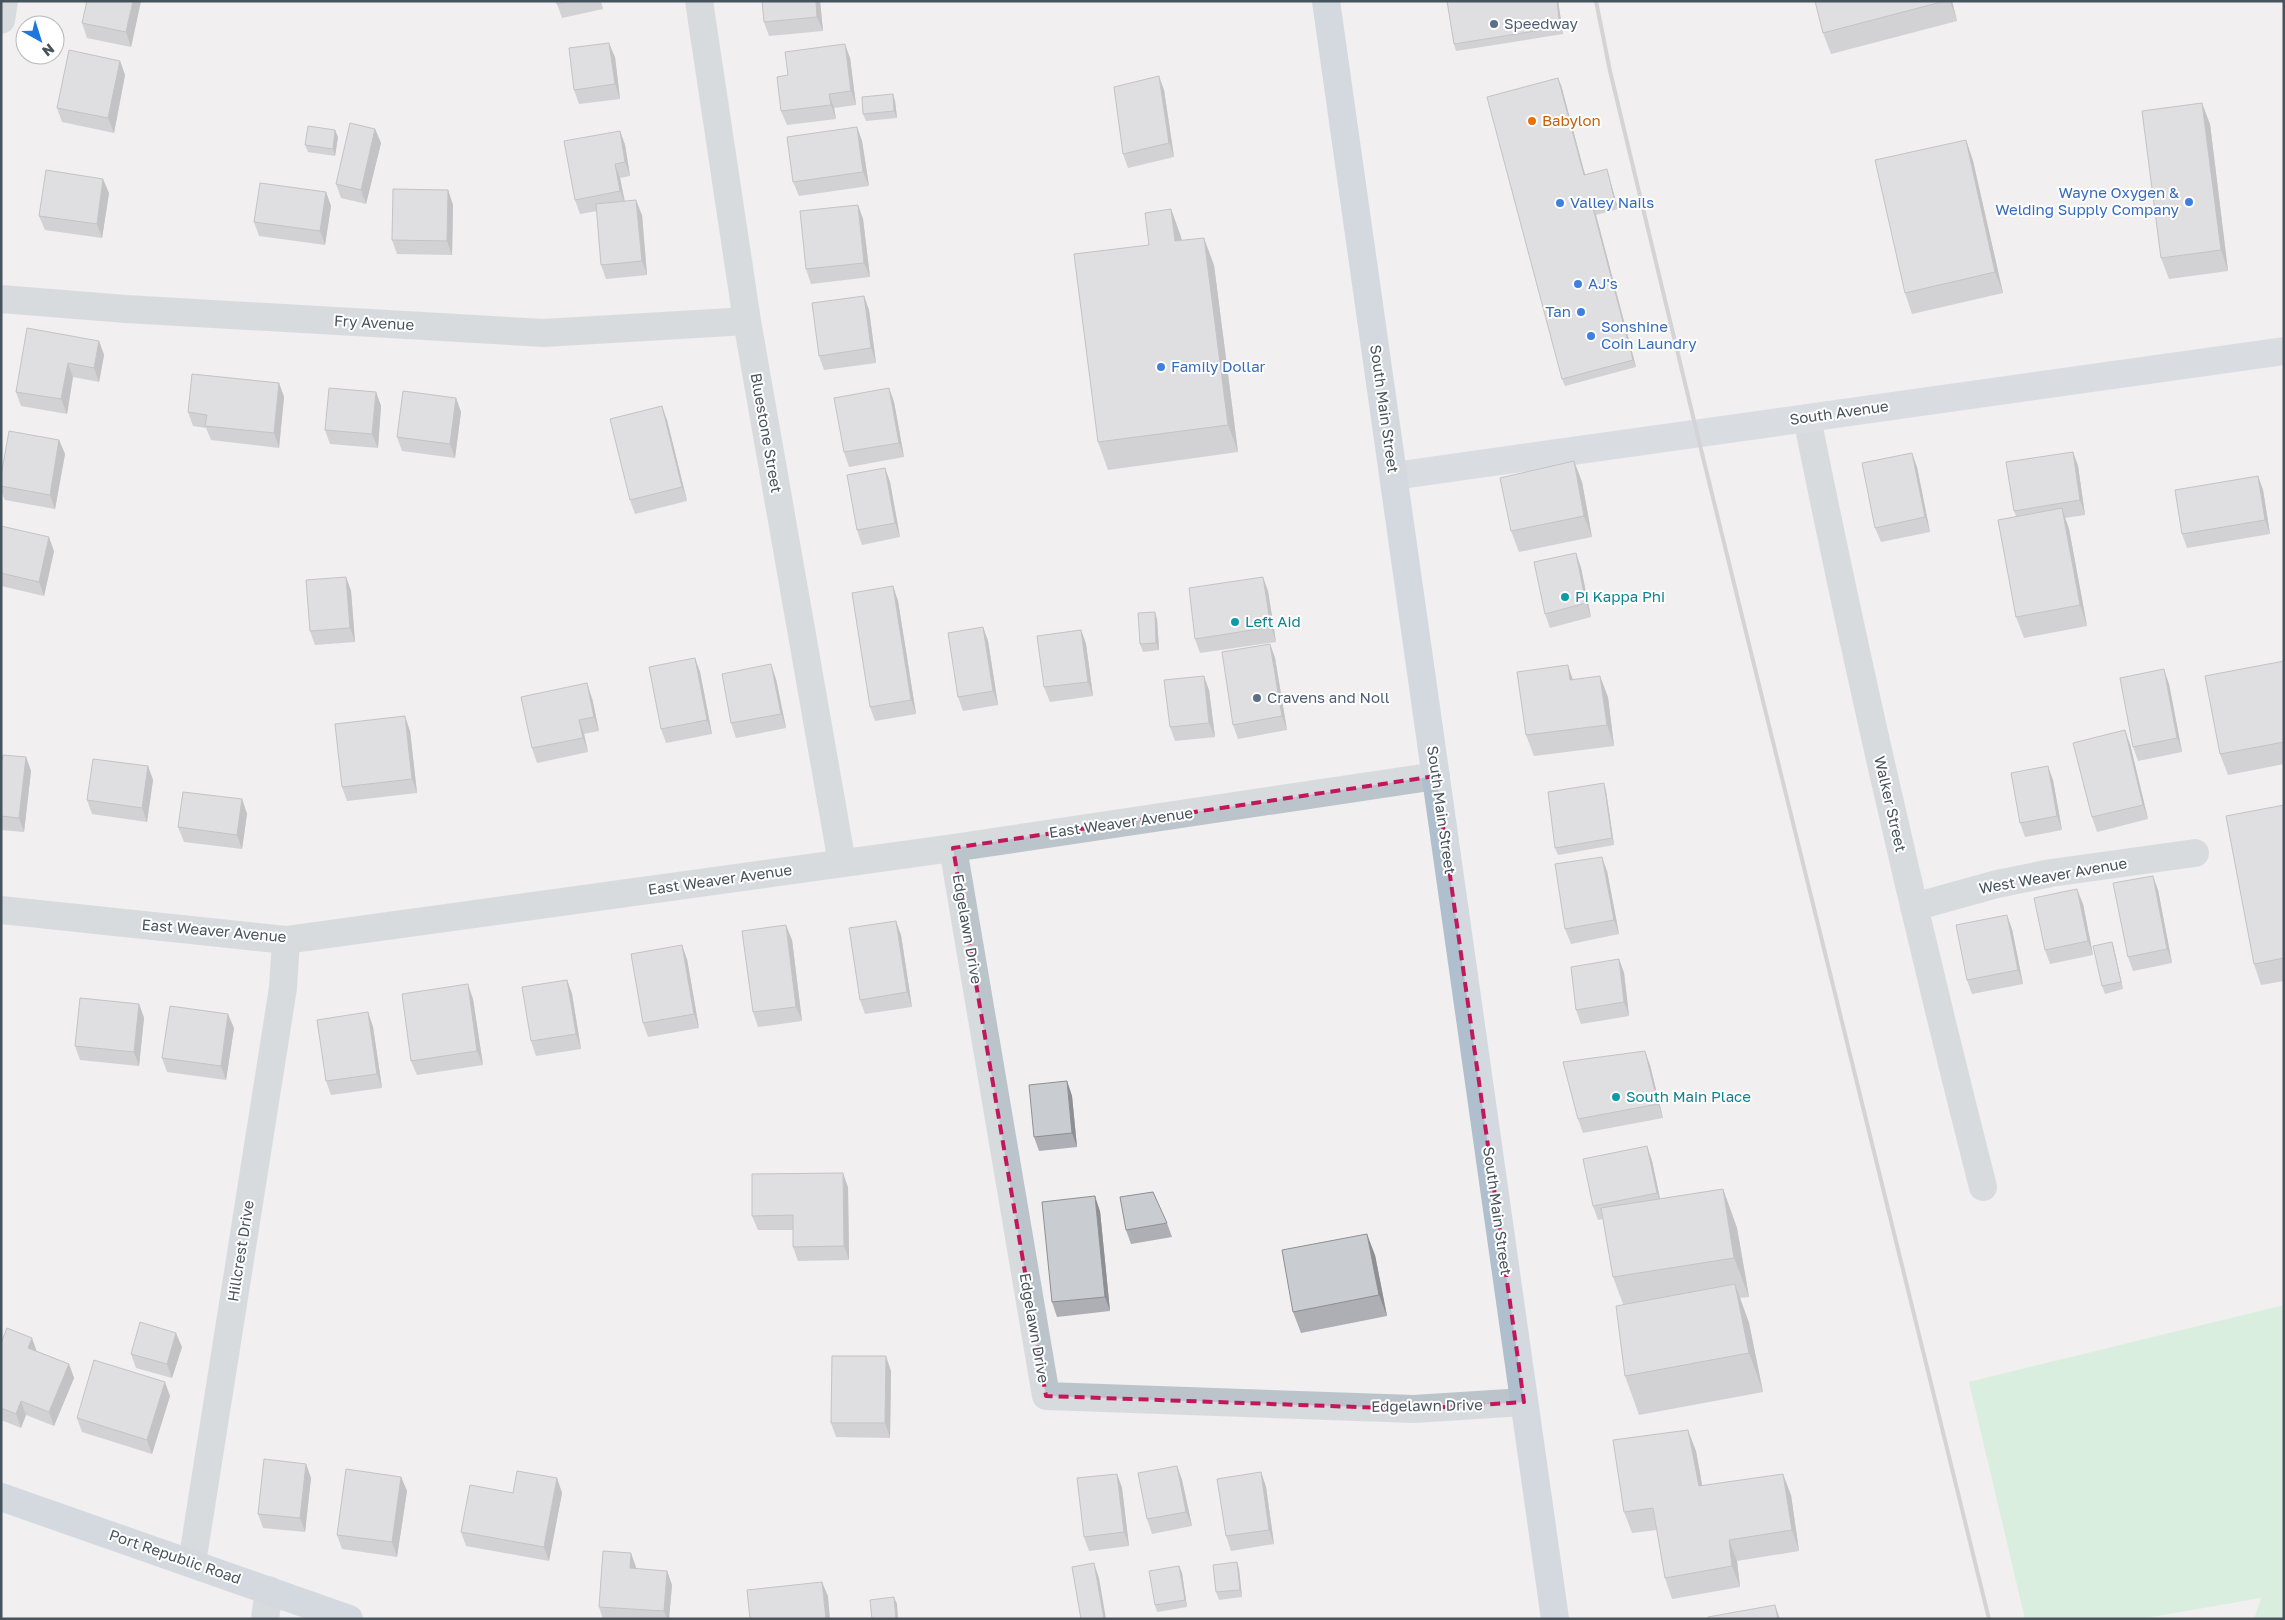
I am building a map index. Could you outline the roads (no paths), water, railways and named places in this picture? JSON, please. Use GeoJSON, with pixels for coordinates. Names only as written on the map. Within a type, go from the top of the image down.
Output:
{"type":"FeatureCollection","features":[{"type":"Feature","properties":{"kind":"main road","name":"South Main Street"},"geometry":{"type":"LineString","coordinates":[[1326,1],[1555,1619]]}},
{"type":"Feature","properties":{"kind":"main road","name":"Port Republic Road"},"geometry":{"type":"LineString","coordinates":[[1,1498],[349,1619]]}},
{"type":"Feature","properties":{"kind":"street"},"geometry":{"type":"LineString","coordinates":[[1,20],[4,1]]}},
{"type":"Feature","properties":{"kind":"street","name":"Bluestone Street"},"geometry":{"type":"LineString","coordinates":[[699,1],[747,321],[842,863]]}},
{"type":"Feature","properties":{"kind":"street","name":"Fry Avenue"},"geometry":{"type":"LineString","coordinates":[[1,299],[126,309],[544,333],[747,321]]}},
{"type":"Feature","properties":{"kind":"street","name":"South Avenue"},"geometry":{"type":"LineString","coordinates":[[1394,476],[2284,351]]}},
{"type":"Feature","properties":{"kind":"street","name":"Walker Street"},"geometry":{"type":"LineString","coordinates":[[1807,418],[1838,568],[1914,907],[1983,1188]]}},
{"type":"Feature","properties":{"kind":"street","name":"East Weaver Avenue"},"geometry":{"type":"LineString","coordinates":[[1,910],[286,940],[953,848],[1436,776]]}},
{"type":"Feature","properties":{"kind":"street","name":"Edgelawn Drive"},"geometry":{"type":"LineString","coordinates":[[953,848],[1046,1396],[1414,1409],[1524,1402]]}},
{"type":"Feature","properties":{"kind":"street","name":"West Weaver Avenue"},"geometry":{"type":"LineString","coordinates":[[1914,907],[1997,884],[2051,873],[2195,853]]}},
{"type":"Feature","properties":{"kind":"street","name":"Hillcrest Drive"},"geometry":{"type":"LineString","coordinates":[[192,1563],[283,988],[286,940]]}},
{"type":"Feature","properties":{"kind":"street"},"geometry":{"type":"LineString","coordinates":[[265,1619],[269,1590]]}},
{"type":"Feature","properties":{"kind":"railway"},"geometry":{"type":"LineString","coordinates":[[1596,1],[1610,71],[1697,433],[1989,1619]]}},
{"type":"Feature","properties":{"kind":"place","name":"Speedway"},"geometry":{"type":"Point","coordinates":[1494,24]}},
{"type":"Feature","properties":{"kind":"place","name":"Babylon"},"geometry":{"type":"Point","coordinates":[1532,121]}},
{"type":"Feature","properties":{"kind":"place","name":"Wayne Oxygen & Welding Supply Company"},"geometry":{"type":"Point","coordinates":[2189,202]}},
{"type":"Feature","properties":{"kind":"place","name":"Valley Nails"},"geometry":{"type":"Point","coordinates":[1560,203]}},
{"type":"Feature","properties":{"kind":"place","name":"AJ's"},"geometry":{"type":"Point","coordinates":[1578,284]}},
{"type":"Feature","properties":{"kind":"place","name":"Tan"},"geometry":{"type":"Point","coordinates":[1581,312]}},
{"type":"Feature","properties":{"kind":"place","name":"Sonshine Coin Laundry"},"geometry":{"type":"Point","coordinates":[1591,336]}},
{"type":"Feature","properties":{"kind":"place","name":"Family Dollar"},"geometry":{"type":"Point","coordinates":[1161,367]}},
{"type":"Feature","properties":{"kind":"place","name":"Pi Kappa Phi"},"geometry":{"type":"Point","coordinates":[1565,597]}},
{"type":"Feature","properties":{"kind":"place","name":"Left Aid"},"geometry":{"type":"Point","coordinates":[1235,622]}},
{"type":"Feature","properties":{"kind":"place","name":"Cravens and Noll"},"geometry":{"type":"Point","coordinates":[1257,698]}},
{"type":"Feature","properties":{"kind":"place","name":"South Main Place"},"geometry":{"type":"Point","coordinates":[1616,1097]}}]}
